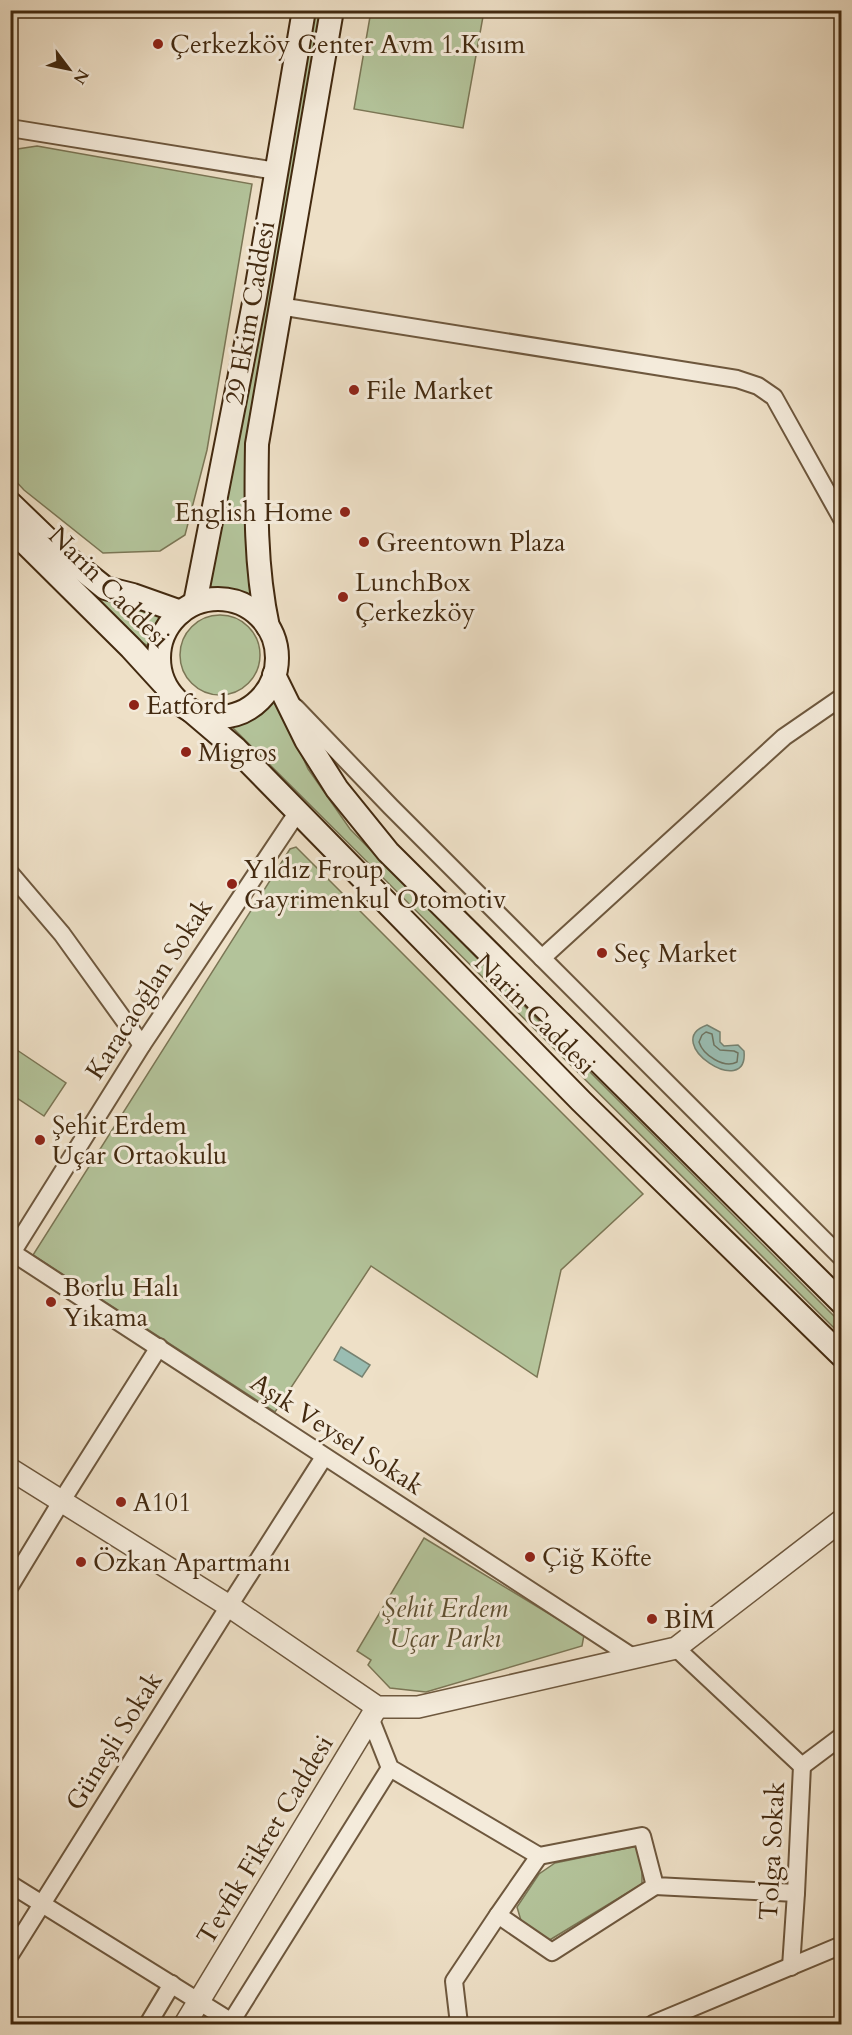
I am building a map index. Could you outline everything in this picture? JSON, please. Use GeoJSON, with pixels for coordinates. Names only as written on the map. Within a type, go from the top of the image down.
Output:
{"type":"FeatureCollection","features":[{"type":"Feature","properties":{"kind":"main road","name":"29 Ekim Caddesi"},"geometry":{"type":"LineString","coordinates":[[188,608],[254,303],[304,10]]}},
{"type":"Feature","properties":{"kind":"main road","name":"29 Ekim Caddesi"},"geometry":{"type":"LineString","coordinates":[[268,627],[261,596],[256,505],[257,444],[279,306],[332,10]]}},
{"type":"Feature","properties":{"kind":"main road","name":"Narin Caddesi"},"geometry":{"type":"LineString","coordinates":[[10,503],[65,556],[105,588],[188,608]]}},
{"type":"Feature","properties":{"kind":"main road","name":"Narin Caddesi"},"geometry":{"type":"LineString","coordinates":[[10,528],[167,687]]}},
{"type":"Feature","properties":{"kind":"main road"},"geometry":{"type":"LineString","coordinates":[[220,599],[228,600],[244,605],[258,614],[268,627],[275,642],[277,659],[274,675],[266,691],[255,704],[240,713],[222,717],[205,715],[189,709],[176,700],[167,687],[161,672],[159,656],[162,639],[169,624],[188,608],[220,599]]}},
{"type":"Feature","properties":{"kind":"main road","name":"Narin Caddesi"},"geometry":{"type":"LineString","coordinates":[[274,675],[306,740],[337,789],[388,852],[842,1303]]}},
{"type":"Feature","properties":{"kind":"main road","name":"Narin Caddesi"},"geometry":{"type":"LineString","coordinates":[[189,709],[236,749],[581,1101],[842,1356]]}},
{"type":"Feature","properties":{"kind":"street"},"geometry":{"type":"LineString","coordinates":[[10,128],[276,171]]}},
{"type":"Feature","properties":{"kind":"street"},"geometry":{"type":"LineString","coordinates":[[279,306],[737,379],[758,386],[774,397],[842,519]]}},
{"type":"Feature","properties":{"kind":"street"},"geometry":{"type":"LineString","coordinates":[[542,958],[784,737],[842,697]]}},
{"type":"Feature","properties":{"kind":"street"},"geometry":{"type":"LineString","coordinates":[[285,698],[842,1258]]}},
{"type":"Feature","properties":{"kind":"street","name":"Karacaoğlan Sokak"},"geometry":{"type":"LineString","coordinates":[[12,1254],[142,1045],[297,813]]}},
{"type":"Feature","properties":{"kind":"street"},"geometry":{"type":"LineString","coordinates":[[10,873],[62,934],[142,1045]]}},
{"type":"Feature","properties":{"kind":"street","name":"Aşık Veysel Sokak"},"geometry":{"type":"LineString","coordinates":[[12,1254],[159,1347],[634,1658]]}},
{"type":"Feature","properties":{"kind":"street"},"geometry":{"type":"LineString","coordinates":[[10,1586],[159,1347]]}},
{"type":"Feature","properties":{"kind":"street","name":"Güneşli Sokak"},"geometry":{"type":"LineString","coordinates":[[10,1955],[324,1457]]}},
{"type":"Feature","properties":{"kind":"street"},"geometry":{"type":"LineString","coordinates":[[10,1469],[229,1606],[374,1713],[390,1768],[538,1856],[642,1836],[655,1886]]}},
{"type":"Feature","properties":{"kind":"street"},"geometry":{"type":"LineString","coordinates":[[374,1713],[418,1707],[676,1648],[842,1520]]}},
{"type":"Feature","properties":{"kind":"street","name":"Tolga Sokak"},"geometry":{"type":"LineString","coordinates":[[676,1648],[802,1766],[791,1967]]}},
{"type":"Feature","properties":{"kind":"street","name":"Tevfik Fikret Caddesi"},"geometry":{"type":"LineString","coordinates":[[185,2025],[374,1713]]}},
{"type":"Feature","properties":{"kind":"street"},"geometry":{"type":"LineString","coordinates":[[802,1766],[842,1736]]}},
{"type":"Feature","properties":{"kind":"street"},"geometry":{"type":"LineString","coordinates":[[10,1884],[233,2023],[390,1768]]}},
{"type":"Feature","properties":{"kind":"street"},"geometry":{"type":"LineString","coordinates":[[459,2025],[454,1981],[538,1856]]}},
{"type":"Feature","properties":{"kind":"street"},"geometry":{"type":"LineString","coordinates":[[498,1915],[552,1952],[655,1886],[796,1893]]}},
{"type":"Feature","properties":{"kind":"street"},"geometry":{"type":"LineString","coordinates":[[653,2025],[842,1945]]}},
{"type":"Feature","properties":{"kind":"street"},"geometry":{"type":"LineString","coordinates":[[148,2025],[172,1984]]}},
{"type":"Feature","properties":{"kind":"street","name":"Tevfik Fikret Caddesi"},"geometry":{"type":"LineString","coordinates":[[191,2025],[199,2001]]}},
{"type":"Feature","properties":{"kind":"green space"},"geometry":{"type":"Polygon","coordinates":[[[308,11],[327,11],[251,444],[257,607],[230,595],[202,596],[308,11]]]}},
{"type":"Feature","properties":{"kind":"green space"},"geometry":{"type":"Polygon","coordinates":[[[371,11],[484,11],[463,128],[354,109],[371,11]]]}},
{"type":"Feature","properties":{"kind":"green space"},"geometry":{"type":"Polygon","coordinates":[[[37,146],[252,184],[207,450],[185,535],[160,551],[103,553],[24,490],[11,476],[11,150],[37,146]]]}},
{"type":"Feature","properties":{"kind":"green space"},"geometry":{"type":"Polygon","coordinates":[[[21,526],[103,596],[130,609],[162,615],[153,649],[138,640],[21,526]]]}},
{"type":"Feature","properties":{"kind":"green space"},"geometry":{"type":"Polygon","coordinates":[[[212,615],[228,615],[249,626],[260,647],[260,663],[249,684],[228,695],[212,695],[198,689],[186,677],[180,663],[180,647],[186,633],[198,621],[212,615]]]}},
{"type":"Feature","properties":{"kind":"green space"},"geometry":{"type":"Polygon","coordinates":[[[273,699],[278,702],[308,769],[350,829],[841,1323],[841,1335],[232,727],[234,722],[250,715],[273,699]]]}},
{"type":"Feature","properties":{"kind":"green space"},"geometry":{"type":"Polygon","coordinates":[[[296,847],[643,1194],[561,1270],[537,1377],[371,1266],[275,1412],[33,1255],[290,849],[296,847]]]}},
{"type":"Feature","properties":{"kind":"green space"},"geometry":{"type":"Polygon","coordinates":[[[11,1046],[66,1083],[44,1116],[11,1094],[11,1046]]]}},
{"type":"Feature","properties":{"kind":"green space","name":"Şehit Erdem Uçar Parkı"},"geometry":{"type":"Polygon","coordinates":[[[424,1538],[584,1635],[582,1646],[426,1692],[390,1688],[368,1665],[371,1660],[357,1651],[424,1538]]]}},
{"type":"Feature","properties":{"kind":"green space"},"geometry":{"type":"Polygon","coordinates":[[[637,1846],[642,1867],[642,1884],[548,1941],[522,1924],[517,1907],[539,1874],[555,1863],[637,1846]]]}},
{"type":"Feature","properties":{"kind":"water"},"geometry":{"type":"Polygon","coordinates":[[[707,1025],[720,1032],[720,1042],[724,1046],[738,1045],[744,1051],[742,1065],[734,1070],[722,1069],[709,1063],[699,1054],[693,1043],[695,1033],[707,1025]]]}},
{"type":"Feature","properties":{"kind":"water"},"geometry":{"type":"Polygon","coordinates":[[[341,1347],[370,1365],[362,1377],[334,1360],[341,1347]]]}},
{"type":"Feature","properties":{"kind":"place","name":"Çerkezköy Center Avm 1.Kısım"},"geometry":{"type":"Point","coordinates":[158,44]}},
{"type":"Feature","properties":{"kind":"place","name":"File Market"},"geometry":{"type":"Point","coordinates":[354,390]}},
{"type":"Feature","properties":{"kind":"place","name":"English Home"},"geometry":{"type":"Point","coordinates":[345,512]}},
{"type":"Feature","properties":{"kind":"place","name":"Greentown Plaza"},"geometry":{"type":"Point","coordinates":[364,542]}},
{"type":"Feature","properties":{"kind":"place","name":"LunchBox Çerkezköy"},"geometry":{"type":"Point","coordinates":[343,597]}},
{"type":"Feature","properties":{"kind":"place","name":"Eatford"},"geometry":{"type":"Point","coordinates":[134,705]}},
{"type":"Feature","properties":{"kind":"place","name":"Migros"},"geometry":{"type":"Point","coordinates":[186,752]}},
{"type":"Feature","properties":{"kind":"place","name":"Yıldız Froup Gayrimenkul Otomotiv"},"geometry":{"type":"Point","coordinates":[232,884]}},
{"type":"Feature","properties":{"kind":"place","name":"Seç Market"},"geometry":{"type":"Point","coordinates":[602,953]}},
{"type":"Feature","properties":{"kind":"place","name":"Şehit Erdem Uçar Ortaokulu"},"geometry":{"type":"Point","coordinates":[40,1140]}},
{"type":"Feature","properties":{"kind":"place","name":"Borlu Halı Yıkama"},"geometry":{"type":"Point","coordinates":[51,1302]}},
{"type":"Feature","properties":{"kind":"place","name":"A101"},"geometry":{"type":"Point","coordinates":[121,1502]}},
{"type":"Feature","properties":{"kind":"place","name":"Çiğ Köfte"},"geometry":{"type":"Point","coordinates":[530,1557]}},
{"type":"Feature","properties":{"kind":"place","name":"Özkan Apartmanı"},"geometry":{"type":"Point","coordinates":[81,1562]}},
{"type":"Feature","properties":{"kind":"place","name":"BİM"},"geometry":{"type":"Point","coordinates":[652,1619]}}]}
